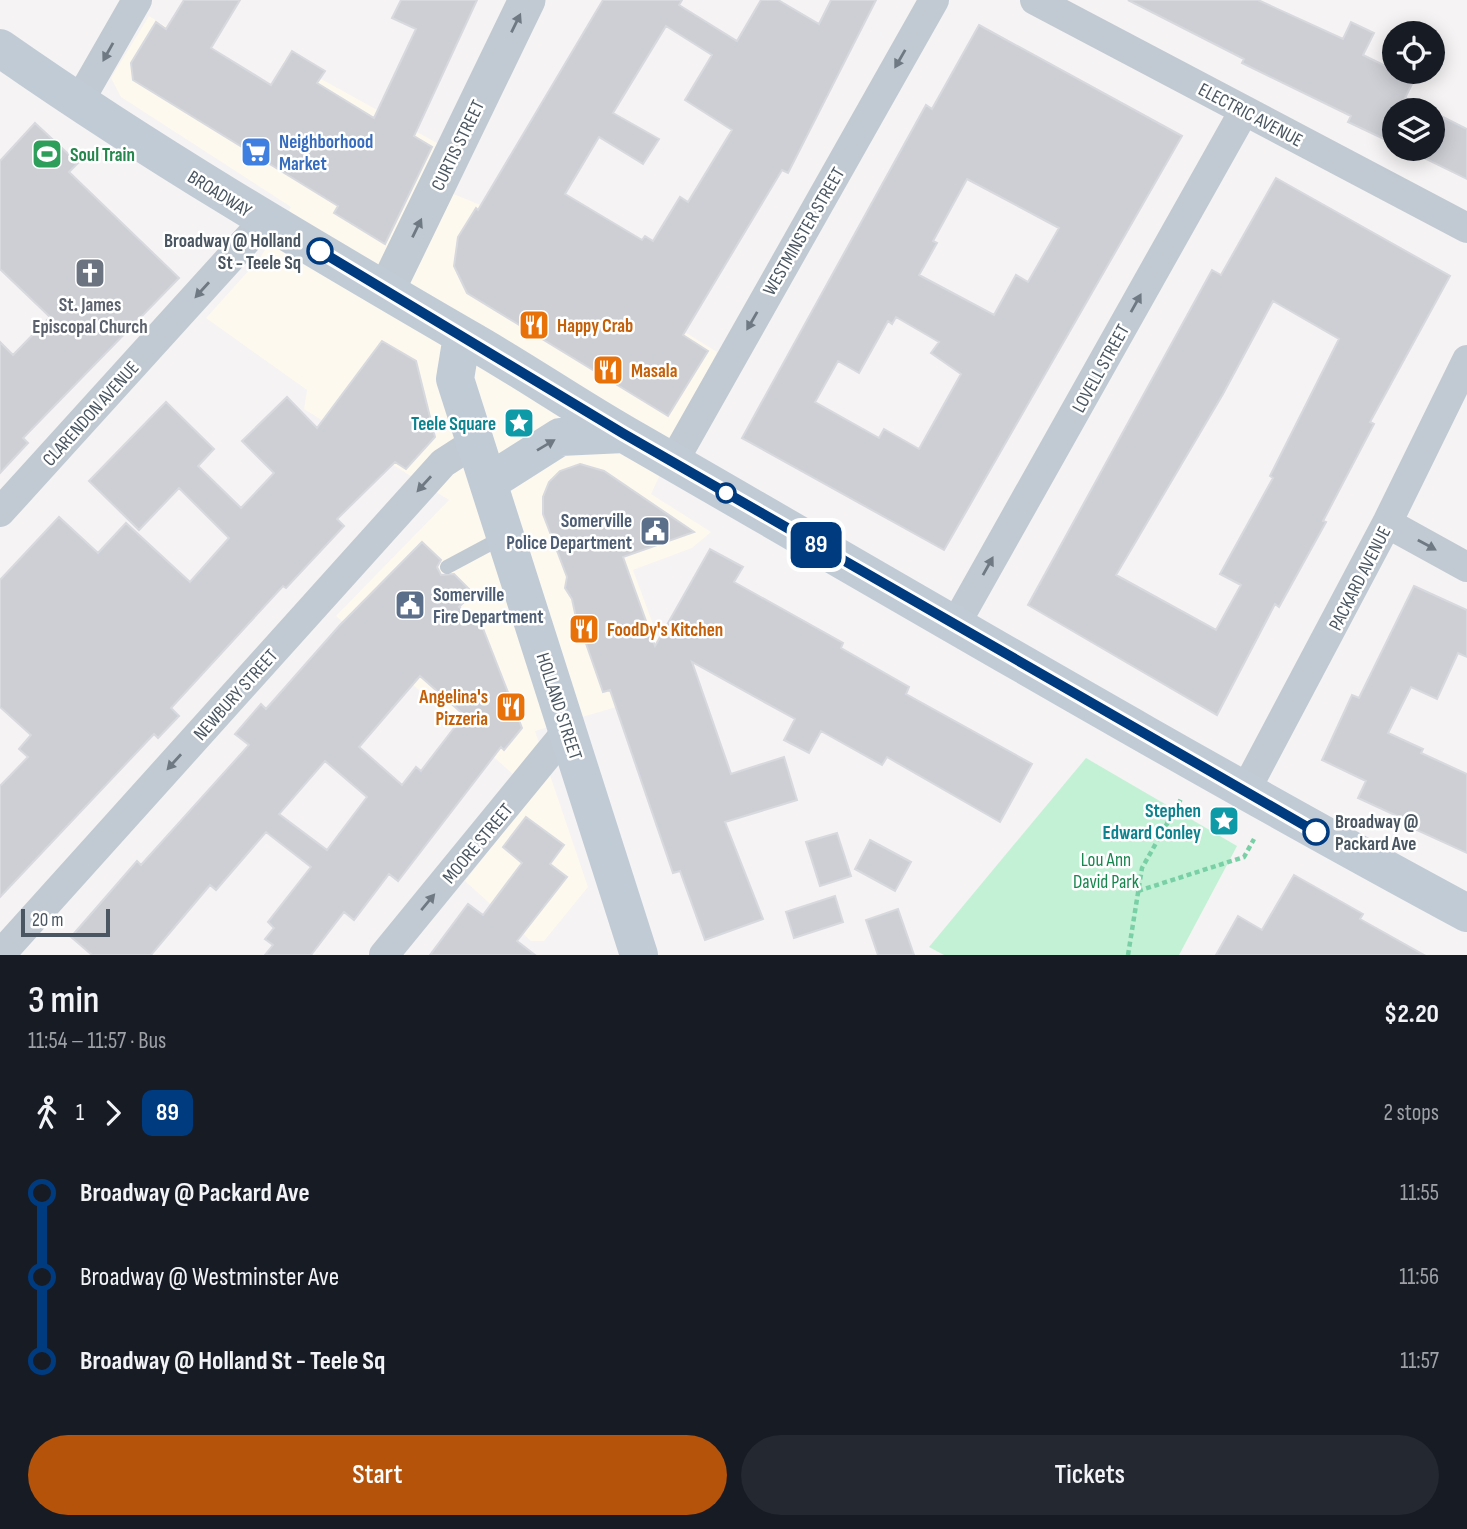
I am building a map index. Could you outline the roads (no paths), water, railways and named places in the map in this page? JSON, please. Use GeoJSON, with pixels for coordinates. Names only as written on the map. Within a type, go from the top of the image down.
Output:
{"type":"FeatureCollection","features":[{"type":"Feature","properties":{"kind":"main road","name":"BROADWAY"},"geometry":{"type":"LineString","coordinates":[[0,48],[78,103],[264,221],[387,289],[624,434],[1244,793],[1467,913]]}},
{"type":"Feature","properties":{"kind":"main road","name":"HOLLAND STREET"},"geometry":{"type":"LineString","coordinates":[[463,335],[455,379],[639,955]]}},
{"type":"Feature","properties":{"kind":"main road"},"geometry":{"type":"LineString","coordinates":[[489,482],[560,437],[624,434]]}},
{"type":"Feature","properties":{"kind":"street"},"geometry":{"type":"LineString","coordinates":[[78,103],[137,0]]}},
{"type":"Feature","properties":{"kind":"street","name":"CURTIS STREET"},"geometry":{"type":"LineString","coordinates":[[387,289],[527,0]]}},
{"type":"Feature","properties":{"kind":"street","name":"WESTMINSTER STREET"},"geometry":{"type":"LineString","coordinates":[[673,462],[934,0]]}},
{"type":"Feature","properties":{"kind":"street","name":"ELECTRIC AVENUE"},"geometry":{"type":"LineString","coordinates":[[1035,0],[1467,228]]}},
{"type":"Feature","properties":{"kind":"street","name":"LOVELL STREET"},"geometry":{"type":"LineString","coordinates":[[955,625],[1244,111]]}},
{"type":"Feature","properties":{"kind":"street","name":"CLARENDON AVENUE"},"geometry":{"type":"LineString","coordinates":[[0,512],[264,221]]}},
{"type":"Feature","properties":{"kind":"street","name":"PACKARD AVENUE"},"geometry":{"type":"LineString","coordinates":[[1244,793],[1387,523],[1467,360]]}},
{"type":"Feature","properties":{"kind":"street","name":"NEWBURY STREET"},"geometry":{"type":"LineString","coordinates":[[0,955],[443,463],[477,441]]}},
{"type":"Feature","properties":{"kind":"street"},"geometry":{"type":"LineString","coordinates":[[1387,523],[1467,567]]}},
{"type":"Feature","properties":{"kind":"street","name":"MOORE STREET"},"geometry":{"type":"LineString","coordinates":[[384,955],[568,730]]}},
{"type":"Feature","properties":{"kind":"lane"},"geometry":{"type":"LineString","coordinates":[[447,567],[506,536]]}},
{"type":"Feature","properties":{"kind":"place","name":"Neighborhood Market"},"geometry":{"type":"Point","coordinates":[256,152]}},
{"type":"Feature","properties":{"kind":"place","name":"Soul Train"},"geometry":{"type":"Point","coordinates":[47,154]}},
{"type":"Feature","properties":{"kind":"place","name":"Broadway @ Holland St - Teele Sq"},"geometry":{"type":"Point","coordinates":[320,251]}},
{"type":"Feature","properties":{"kind":"place","name":"St. James Episcopal Church"},"geometry":{"type":"Point","coordinates":[90,273]}},
{"type":"Feature","properties":{"kind":"place","name":"Happy Crab"},"geometry":{"type":"Point","coordinates":[534,325]}},
{"type":"Feature","properties":{"kind":"place","name":"Masala"},"geometry":{"type":"Point","coordinates":[608,370]}},
{"type":"Feature","properties":{"kind":"place","name":"Teele Square"},"geometry":{"type":"Point","coordinates":[519,423]}},
{"type":"Feature","properties":{"kind":"place","name":"Somerville Police Department"},"geometry":{"type":"Point","coordinates":[655,531]}},
{"type":"Feature","properties":{"kind":"place","name":"Somerville Fire Department"},"geometry":{"type":"Point","coordinates":[410,605]}},
{"type":"Feature","properties":{"kind":"place","name":"FoodDy's Kitchen"},"geometry":{"type":"Point","coordinates":[584,629]}},
{"type":"Feature","properties":{"kind":"place","name":"Angelina's Pizzeria"},"geometry":{"type":"Point","coordinates":[511,707]}},
{"type":"Feature","properties":{"kind":"place","name":"Stephen Edward Conley"},"geometry":{"type":"Point","coordinates":[1224,821]}},
{"type":"Feature","properties":{"kind":"place","name":"Broadway @ Packard Ave"},"geometry":{"type":"Point","coordinates":[1316,832]}},
{"type":"Feature","properties":{"kind":"park label","name":"Lou Ann David Park"},"geometry":{"type":"Point","coordinates":[1106,870]}}]}
